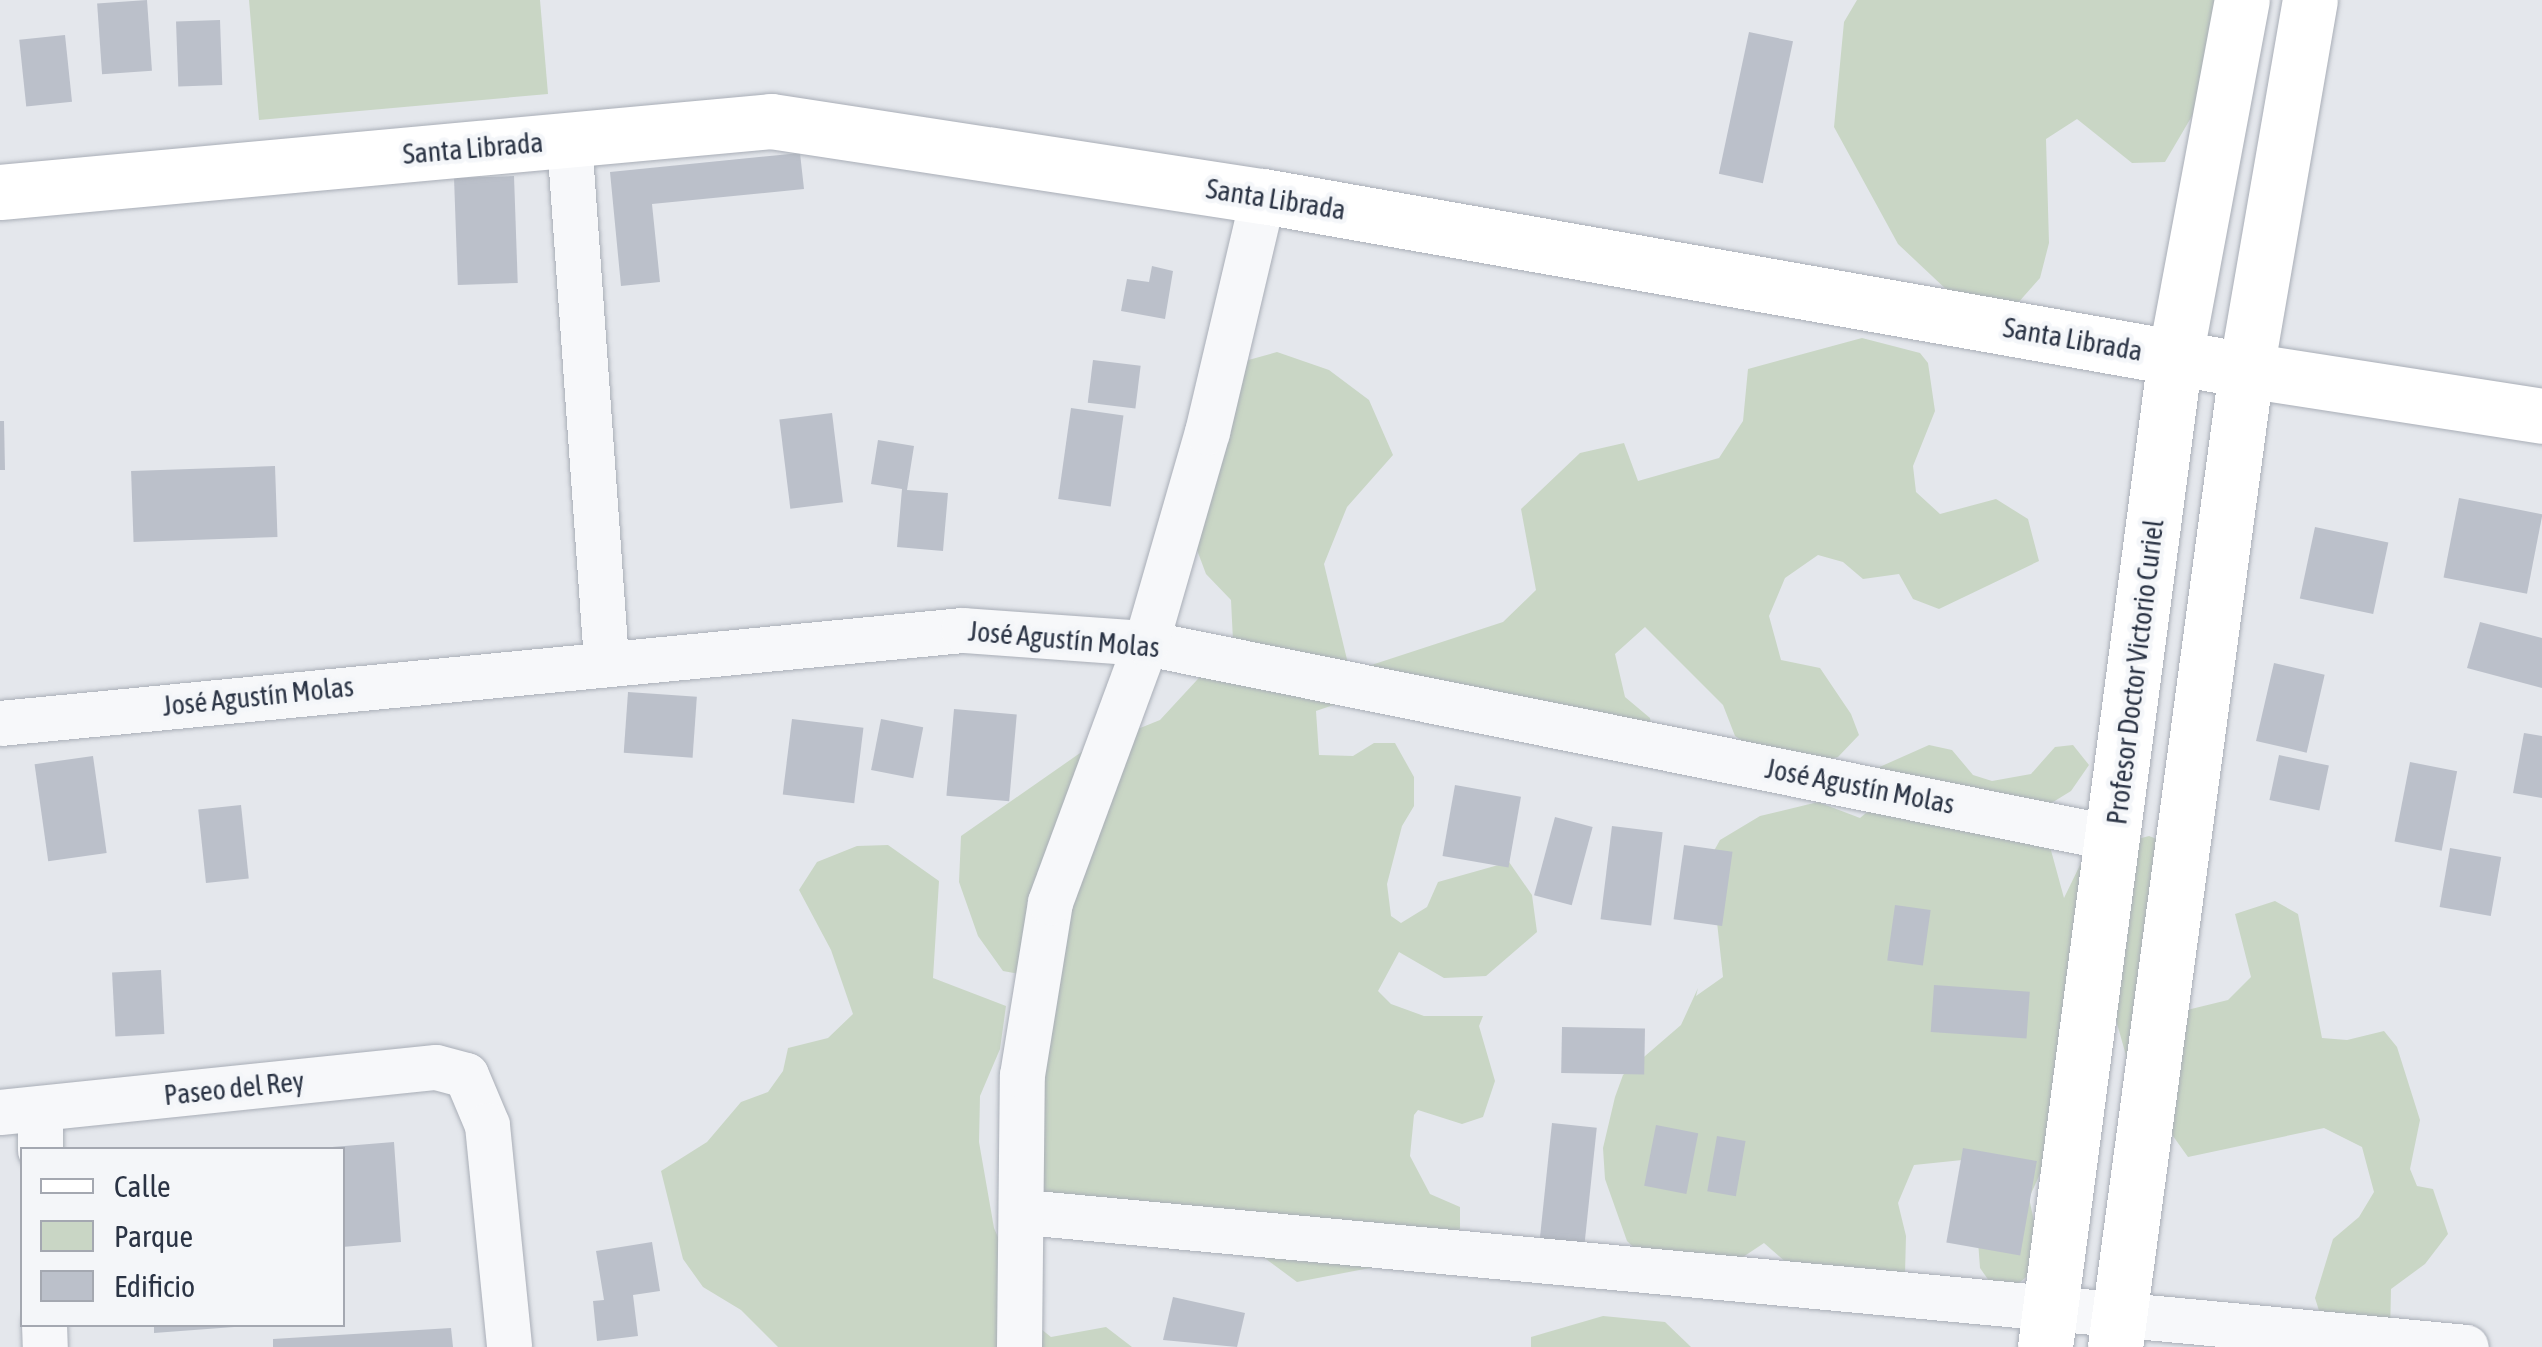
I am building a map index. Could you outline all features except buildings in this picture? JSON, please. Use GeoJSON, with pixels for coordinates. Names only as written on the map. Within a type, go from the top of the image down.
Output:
{"type":"FeatureCollection","features":[{"type":"Feature","properties":{"kind":"main road","name":"Profesor Doctor Victorio Curiel"},"geometry":{"type":"LineString","coordinates":[[2048,1327],[2175,357],[2242,0]]}},
{"type":"Feature","properties":{"kind":"main road"},"geometry":{"type":"LineString","coordinates":[[2116,1331],[2246,370],[2310,0]]}},
{"type":"Feature","properties":{"kind":"main road","name":"Santa Librada"},"geometry":{"type":"LineString","coordinates":[[0,192],[771,120],[1263,196],[2246,370],[2542,416]]}},
{"type":"Feature","properties":{"kind":"street"},"geometry":{"type":"LineString","coordinates":[[570,140],[606,660]]}},
{"type":"Feature","properties":{"kind":"street"},"geometry":{"type":"LineString","coordinates":[[1020,1347],[1025,1212],[1022,1075],[1050,902],[1146,643],[1207,432],[1263,196]]}},
{"type":"Feature","properties":{"kind":"street","name":"José Agustín Molas"},"geometry":{"type":"LineString","coordinates":[[0,722],[606,660],[963,630],[1146,643],[2114,838]]}},
{"type":"Feature","properties":{"kind":"street","name":"Paseo del Rey"},"geometry":{"type":"LineString","coordinates":[[27,1123],[436,1067],[466,1075],[487,1125],[509,1347]]}},
{"type":"Feature","properties":{"kind":"street"},"geometry":{"type":"LineString","coordinates":[[1025,1212],[2048,1327],[2466,1347]]}},
{"type":"Feature","properties":{"kind":"green space"},"geometry":{"type":"Polygon","coordinates":[[[249,0],[540,0],[548,94],[259,120],[249,0]]]}},
{"type":"Feature","properties":{"kind":"green space"},"geometry":{"type":"Polygon","coordinates":[[[1857,0],[2219,0],[2202,99],[2165,162],[2132,163],[2077,119],[2046,139],[2049,243],[2040,278],[2017,304],[1949,292],[1898,244],[1834,127],[1844,22],[1857,0]]]}},
{"type":"Feature","properties":{"kind":"green space"},"geometry":{"type":"Polygon","coordinates":[[[1862,338],[1920,353],[1928,363],[1935,411],[1913,466],[1916,492],[1940,514],[1996,499],[2028,519],[2039,561],[1939,609],[1913,599],[1899,574],[1863,579],[1843,562],[1818,555],[1785,578],[1769,616],[1781,660],[1820,668],[1851,714],[1859,735],[1838,757],[1788,773],[1735,736],[1723,705],[1645,627],[1615,654],[1625,697],[1650,718],[1655,744],[1368,693],[1316,711],[1319,755],[1353,756],[1374,743],[1395,743],[1414,777],[1414,806],[1402,826],[1387,884],[1391,916],[1401,923],[1427,907],[1438,882],[1509,862],[1532,895],[1537,932],[1486,976],[1444,978],[1399,952],[1378,991],[1391,1004],[1424,1016],[1483,1016],[1479,1026],[1495,1081],[1483,1117],[1462,1124],[1418,1110],[1414,1115],[1410,1156],[1430,1194],[1460,1207],[1460,1229],[1401,1262],[1297,1282],[1254,1250],[1035,1196],[1030,976],[1003,971],[978,936],[959,882],[961,836],[1083,751],[1160,720],[1233,641],[1231,600],[1206,574],[1182,510],[1234,364],[1277,352],[1329,370],[1369,400],[1393,455],[1347,507],[1324,564],[1350,672],[1503,622],[1536,590],[1521,509],[1580,453],[1624,443],[1638,481],[1719,458],[1743,421],[1748,369],[1862,338]]]}},
{"type":"Feature","properties":{"kind":"green space"},"geometry":{"type":"Polygon","coordinates":[[[1929,745],[1952,750],[1973,775],[1992,781],[2031,774],[2055,747],[2073,745],[2089,765],[2071,791],[2040,810],[2064,898],[2081,863],[2130,841],[2149,836],[2195,854],[2207,869],[2193,909],[2187,1010],[2228,1000],[2251,977],[2235,914],[2275,901],[2298,914],[2322,1038],[2347,1040],[2384,1031],[2397,1047],[2420,1120],[2410,1169],[2417,1186],[2433,1189],[2448,1234],[2425,1264],[2391,1289],[2390,1337],[2327,1336],[2315,1298],[2333,1239],[2359,1217],[2374,1192],[2362,1147],[2324,1128],[2188,1157],[2133,1080],[2114,1013],[2029,1198],[2043,1263],[2001,1298],[1980,1268],[1972,1159],[1914,1165],[1898,1203],[1906,1236],[1905,1274],[1787,1263],[1764,1243],[1704,1283],[1660,1273],[1627,1241],[1605,1179],[1603,1148],[1623,1075],[1681,1025],[1698,988],[1696,996],[1723,977],[1710,858],[1720,840],[1760,816],[1818,802],[1860,818],[1877,804],[1875,769],[1929,745]]]}},
{"type":"Feature","properties":{"kind":"green space"},"geometry":{"type":"Polygon","coordinates":[[[888,845],[939,881],[933,978],[1006,1006],[1000,1049],[980,1096],[979,1142],[994,1228],[1036,1325],[1051,1337],[1106,1327],[1132,1347],[778,1347],[741,1310],[703,1287],[683,1259],[661,1171],[707,1142],[741,1102],[768,1092],[783,1071],[788,1048],[828,1038],[853,1014],[831,950],[799,890],[817,862],[857,846],[888,845]]]}},
{"type":"Feature","properties":{"kind":"green space"},"geometry":{"type":"Polygon","coordinates":[[[1603,1316],[1665,1322],[1691,1347],[1531,1347],[1531,1337],[1603,1316]]]}}]}
